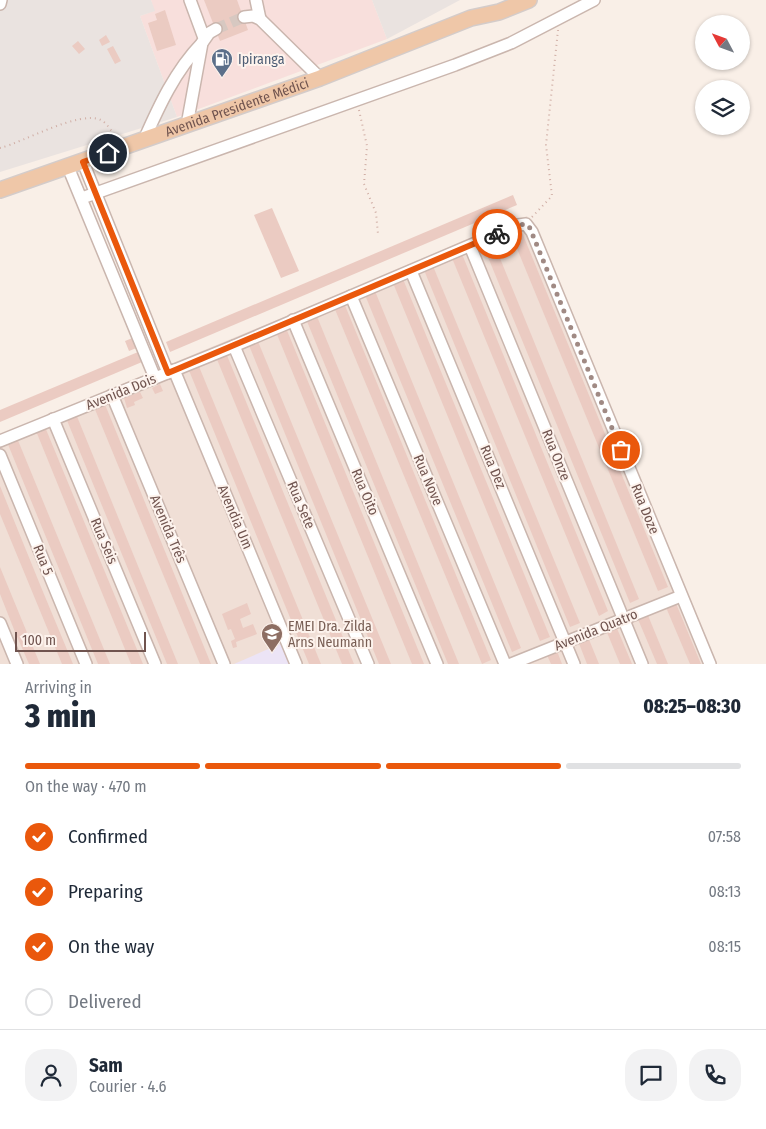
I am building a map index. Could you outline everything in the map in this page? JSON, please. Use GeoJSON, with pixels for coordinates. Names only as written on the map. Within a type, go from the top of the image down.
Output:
{"type":"FeatureCollection","features":[{"type":"Feature","properties":{"kind":"main road","name":"Avenida Presidente Médici"},"geometry":{"type":"LineString","coordinates":[[471,18],[497,0]]}},
{"type":"Feature","properties":{"kind":"main road","name":"Avenida Presidente Médici"},"geometry":{"type":"LineString","coordinates":[[0,190],[320,78],[471,18],[499,12],[529,0]]}},
{"type":"Feature","properties":{"kind":"street"},"geometry":{"type":"LineString","coordinates":[[0,4],[1,0]]}},
{"type":"Feature","properties":{"kind":"street"},"geometry":{"type":"LineString","coordinates":[[187,125],[203,41],[190,0]]}},
{"type":"Feature","properties":{"kind":"street"},"geometry":{"type":"LineString","coordinates":[[256,0],[260,19]]}},
{"type":"Feature","properties":{"kind":"street"},"geometry":{"type":"LineString","coordinates":[[82,198],[502,47],[559,20],[594,0]]}},
{"type":"Feature","properties":{"kind":"street"},"geometry":{"type":"LineString","coordinates":[[244,18],[253,16],[260,19],[320,78]]}},
{"type":"Feature","properties":{"kind":"street"},"geometry":{"type":"LineString","coordinates":[[144,140],[161,101],[189,57],[216,29]]}},
{"type":"Feature","properties":{"kind":"street"},"geometry":{"type":"LineString","coordinates":[[76,164],[82,198],[155,378]]}},
{"type":"Feature","properties":{"kind":"street","name":"Avendia Um"},"geometry":{"type":"LineString","coordinates":[[76,164],[96,194],[296,664]]}},
{"type":"Feature","properties":{"kind":"street","name":"Avenida Dois"},"geometry":{"type":"LineString","coordinates":[[0,441],[234,346],[522,225]]}},
{"type":"Feature","properties":{"kind":"street","name":"Rua Doze"},"geometry":{"type":"LineString","coordinates":[[522,225],[532,232],[710,664]]}},
{"type":"Feature","properties":{"kind":"street","name":"Rua Onze"},"geometry":{"type":"LineString","coordinates":[[470,246],[642,664]]}},
{"type":"Feature","properties":{"kind":"street","name":"Rua Dez"},"geometry":{"type":"LineString","coordinates":[[411,271],[574,664]]}},
{"type":"Feature","properties":{"kind":"street","name":"Rua Nove"},"geometry":{"type":"LineString","coordinates":[[351,296],[505,664]]}},
{"type":"Feature","properties":{"kind":"street","name":"Rua Oito"},"geometry":{"type":"LineString","coordinates":[[293,320],[437,664]]}},
{"type":"Feature","properties":{"kind":"street","name":"Rua Sete"},"geometry":{"type":"LineString","coordinates":[[234,346],[368,664]]}},
{"type":"Feature","properties":{"kind":"street","name":"Avenida Três"},"geometry":{"type":"LineString","coordinates":[[112,395],[224,664]]}},
{"type":"Feature","properties":{"kind":"street","name":"Rua Seis"},"geometry":{"type":"LineString","coordinates":[[53,419],[155,664]]}},
{"type":"Feature","properties":{"kind":"street","name":"Rua 5"},"geometry":{"type":"LineString","coordinates":[[0,456],[86,664]]}},
{"type":"Feature","properties":{"kind":"street","name":"Avenida Quatro"},"geometry":{"type":"LineString","coordinates":[[511,664],[681,596]]}},
{"type":"Feature","properties":{"kind":"street"},"geometry":{"type":"LineString","coordinates":[[0,623],[17,664]]}},
{"type":"Feature","properties":{"kind":"path"},"geometry":{"type":"LineString","coordinates":[[522,225],[552,196],[546,145],[557,58],[559,20]]}},
{"type":"Feature","properties":{"kind":"path"},"geometry":{"type":"LineString","coordinates":[[356,100],[367,146],[364,184],[376,213],[378,234]]}},
{"type":"Feature","properties":{"kind":"path"},"geometry":{"type":"LineString","coordinates":[[0,148],[76,121],[90,118],[102,120],[109,127],[121,148]]}},
{"type":"Feature","properties":{"kind":"shaded area"},"geometry":{"type":"Polygon","coordinates":[[[0,0],[151,0],[155,11],[140,16],[177,117],[0,172],[0,0]]]}},
{"type":"Feature","properties":{"kind":"shaded area","name":"Ipiranga"},"geometry":{"type":"Polygon","coordinates":[[[151,0],[372,0],[387,39],[177,117],[140,16],[154,11],[151,0]]]}},
{"type":"Feature","properties":{"kind":"shaded area"},"geometry":{"type":"Polygon","coordinates":[[[372,0],[460,0],[387,39],[372,0]]]}},
{"type":"Feature","properties":{"kind":"shaded area"},"geometry":{"type":"Polygon","coordinates":[[[527,216],[715,664],[0,664],[0,435],[527,216]]]}},
{"type":"Feature","properties":{"kind":"shaded area","name":"EMEI Dra. Zilda Arns Neumann"},"geometry":{"type":"Polygon","coordinates":[[[282,643],[291,664],[234,664],[282,643]]]}},
{"type":"Feature","properties":{"kind":"building","name":"Ipiranga"},"geometry":{"type":"Polygon","coordinates":[[[204,0],[237,0],[248,30],[220,41],[204,0]]]}},
{"type":"Feature","properties":{"kind":"building"},"geometry":{"type":"Polygon","coordinates":[[[165,10],[176,45],[157,51],[148,23],[157,20],[155,14],[165,10]]]}},
{"type":"Feature","properties":{"kind":"building"},"geometry":{"type":"Polygon","coordinates":[[[106,35],[110,42],[102,46],[99,40],[106,35]]]}},
{"type":"Feature","properties":{"kind":"building"},"geometry":{"type":"Polygon","coordinates":[[[78,41],[85,49],[79,54],[72,46],[78,41]]]}},
{"type":"Feature","properties":{"kind":"building"},"geometry":{"type":"Polygon","coordinates":[[[113,46],[121,61],[115,64],[107,49],[113,46]]]}},
{"type":"Feature","properties":{"kind":"building"},"geometry":{"type":"Polygon","coordinates":[[[513,195],[517,205],[170,352],[166,342],[513,195]]]}},
{"type":"Feature","properties":{"kind":"building"},"geometry":{"type":"Polygon","coordinates":[[[272,208],[299,271],[281,278],[254,215],[272,208]]]}},
{"type":"Feature","properties":{"kind":"building"},"geometry":{"type":"Polygon","coordinates":[[[521,230],[668,587],[658,591],[511,234],[521,230]]]}},
{"type":"Feature","properties":{"kind":"building"},"geometry":{"type":"Polygon","coordinates":[[[493,241],[639,599],[630,603],[483,245],[493,241]]]}},
{"type":"Feature","properties":{"kind":"building"},"geometry":{"type":"Polygon","coordinates":[[[462,254],[608,611],[599,616],[452,258],[462,254]]]}},
{"type":"Feature","properties":{"kind":"building"},"geometry":{"type":"Polygon","coordinates":[[[433,266],[580,623],[570,627],[424,270],[433,266]]]}},
{"type":"Feature","properties":{"kind":"building"},"geometry":{"type":"Polygon","coordinates":[[[403,279],[550,637],[540,641],[393,283],[403,279]]]}},
{"type":"Feature","properties":{"kind":"building"},"geometry":{"type":"Polygon","coordinates":[[[375,291],[521,648],[512,652],[365,295],[375,291]]]}},
{"type":"Feature","properties":{"kind":"building"},"geometry":{"type":"Polygon","coordinates":[[[344,303],[491,660],[482,664],[334,307],[344,303]]]}},
{"type":"Feature","properties":{"kind":"building"},"geometry":{"type":"Polygon","coordinates":[[[316,314],[459,664],[448,664],[306,319],[316,314]]]}},
{"type":"Feature","properties":{"kind":"building"},"geometry":{"type":"Polygon","coordinates":[[[286,328],[424,664],[412,664],[276,332],[286,328]]]}},
{"type":"Feature","properties":{"kind":"building"},"geometry":{"type":"Polygon","coordinates":[[[135,337],[139,347],[129,351],[125,341],[135,337]]]}},
{"type":"Feature","properties":{"kind":"building"},"geometry":{"type":"Polygon","coordinates":[[[257,339],[391,664],[379,664],[248,343],[257,339]]]}},
{"type":"Feature","properties":{"kind":"building"},"geometry":{"type":"Polygon","coordinates":[[[138,352],[142,362],[0,422],[0,410],[138,352]]]}},
{"type":"Feature","properties":{"kind":"building"},"geometry":{"type":"Polygon","coordinates":[[[226,353],[354,664],[342,664],[216,357],[226,353]]]}},
{"type":"Feature","properties":{"kind":"building"},"geometry":{"type":"Polygon","coordinates":[[[198,364],[321,664],[309,664],[188,368],[198,364]]]}},
{"type":"Feature","properties":{"kind":"building"},"geometry":{"type":"Polygon","coordinates":[[[160,384],[163,391],[155,394],[152,388],[160,384]]]}},
{"type":"Feature","properties":{"kind":"building"},"geometry":{"type":"Polygon","coordinates":[[[140,392],[143,398],[134,402],[135,405],[127,408],[124,398],[140,392]]]}},
{"type":"Feature","properties":{"kind":"building"},"geometry":{"type":"Polygon","coordinates":[[[104,402],[211,664],[200,664],[94,407],[104,402]]]}},
{"type":"Feature","properties":{"kind":"building"},"geometry":{"type":"Polygon","coordinates":[[[76,414],[178,664],[167,664],[66,418],[76,414]]]}},
{"type":"Feature","properties":{"kind":"building"},"geometry":{"type":"Polygon","coordinates":[[[45,427],[143,664],[131,664],[36,431],[45,427]]]}},
{"type":"Feature","properties":{"kind":"building"},"geometry":{"type":"Polygon","coordinates":[[[17,438],[110,664],[98,664],[7,442],[17,438]]]}},
{"type":"Feature","properties":{"kind":"building"},"geometry":{"type":"Polygon","coordinates":[[[0,486],[73,664],[62,664],[0,514],[0,486]]]}},
{"type":"Feature","properties":{"kind":"building"},"geometry":{"type":"Polygon","coordinates":[[[0,567],[40,664],[29,664],[15,632],[0,594],[0,567]]]}},
{"type":"Feature","properties":{"kind":"building"},"geometry":{"type":"Polygon","coordinates":[[[675,601],[701,664],[690,664],[665,605],[675,601]]]}},
{"type":"Feature","properties":{"kind":"building"},"geometry":{"type":"Polygon","coordinates":[[[247,603],[251,614],[240,619],[243,628],[253,624],[257,634],[236,642],[237,647],[233,648],[231,641],[235,639],[231,629],[228,630],[222,614],[247,603]]]}},
{"type":"Feature","properties":{"kind":"building"},"geometry":{"type":"Polygon","coordinates":[[[647,613],[668,664],[657,664],[637,617],[647,613]]]}},
{"type":"Feature","properties":{"kind":"building"},"geometry":{"type":"Polygon","coordinates":[[[616,626],[632,664],[620,664],[606,630],[616,626]]]}},
{"type":"Feature","properties":{"kind":"building"},"geometry":{"type":"Polygon","coordinates":[[[588,637],[599,664],[587,664],[578,641],[588,637]]]}},
{"type":"Feature","properties":{"kind":"building"},"geometry":{"type":"Polygon","coordinates":[[[557,651],[562,664],[551,664],[547,655],[557,651]]]}},
{"type":"Feature","properties":{"kind":"tunnel"},"geometry":{"type":"LineString","coordinates":[[216,29],[244,17]]}},
{"type":"Feature","properties":{"kind":"way so far"},"geometry":{"type":"LineString","coordinates":[[497,234],[518,225],[526,224],[529,226],[621,450]]}},
{"type":"Feature","properties":{"kind":"place","name":"Ipiranga"},"geometry":{"type":"Point","coordinates":[222,78]}},
{"type":"Feature","properties":{"kind":"place","name":"EMEI Dra. Zilda Arns Neumann"},"geometry":{"type":"Point","coordinates":[272,653]}},
{"type":"Feature","properties":{"kind":"route"},"geometry":{"type":"LineString","coordinates":[[108,153],[83,162],[168,373],[497,234]]}}]}
